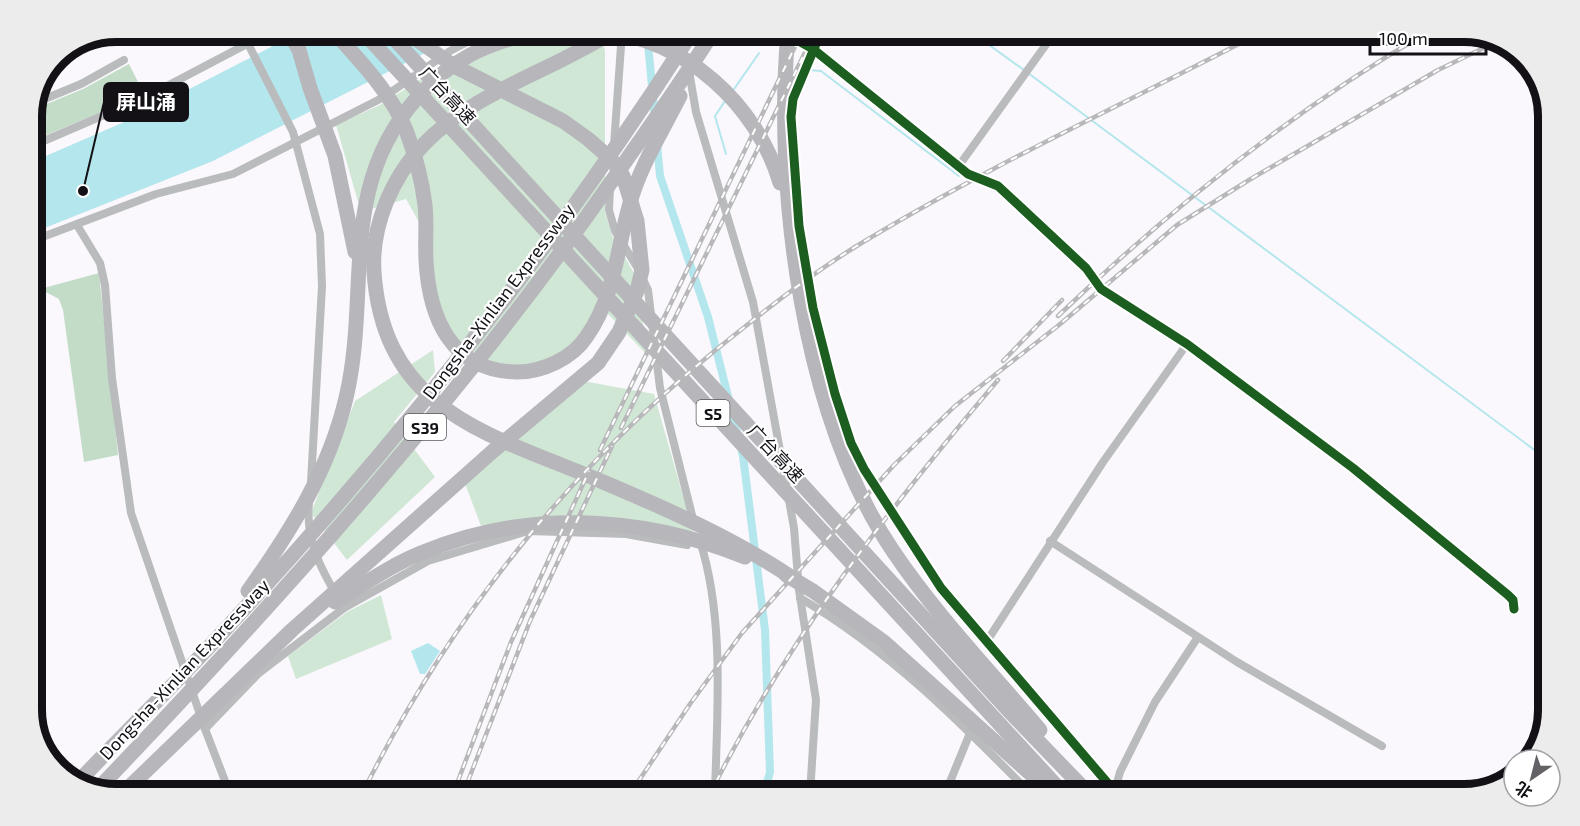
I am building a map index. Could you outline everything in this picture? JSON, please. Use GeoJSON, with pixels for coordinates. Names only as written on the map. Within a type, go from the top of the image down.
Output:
{"type":"FeatureCollection","features":[{"type":"Feature","properties":{"kind":"highway"},"geometry":{"type":"LineString","coordinates":[[294,42],[299,50],[310,88],[335,156],[350,222],[358,279]]}},
{"type":"Feature","properties":{"kind":"highway"},"geometry":{"type":"LineString","coordinates":[[342,42],[393,106],[411,143],[425,206],[428,286],[440,325],[450,342],[470,362],[505,372],[524,372],[561,361],[587,338],[613,279],[630,202],[638,182],[707,42]]}},
{"type":"Feature","properties":{"kind":"highway","name":"广台高速"},"geometry":{"type":"LineString","coordinates":[[372,42],[1054,784]]}},
{"type":"Feature","properties":{"kind":"highway","name":"广台高速"},"geometry":{"type":"LineString","coordinates":[[396,42],[994,695],[1080,784]]}},
{"type":"Feature","properties":{"kind":"highway"},"geometry":{"type":"LineString","coordinates":[[133,784],[292,630],[493,451],[598,363],[612,344],[628,314],[642,270],[640,238],[632,200],[623,176],[611,159],[588,138],[562,121],[454,66],[420,42]]}},
{"type":"Feature","properties":{"kind":"highway"},"geometry":{"type":"LineString","coordinates":[[209,647],[288,533],[323,468],[341,418],[349,385],[356,336],[358,279],[366,194],[381,149],[403,113],[436,78],[468,55],[498,42]]}},
{"type":"Feature","properties":{"kind":"highway"},"geometry":{"type":"LineString","coordinates":[[596,42],[462,114],[434,135],[416,154],[389,195],[377,234],[375,277],[390,342],[412,377],[435,402],[454,417],[487,435],[603,482],[728,539],[838,608],[903,658],[1041,784]]}},
{"type":"Feature","properties":{"kind":"highway"},"geometry":{"type":"LineString","coordinates":[[648,42],[668,50],[716,81],[739,104],[760,134],[775,165],[792,224]]}},
{"type":"Feature","properties":{"kind":"highway","name":"Dongsha-Xinlian Expressway"},"geometry":{"type":"LineString","coordinates":[[83,776],[209,647],[341,500],[472,340],[578,201],[685,42]]}},
{"type":"Feature","properties":{"kind":"highway","name":"Dongsha-Xinlian Expressway"},"geometry":{"type":"LineString","coordinates":[[104,782],[287,588],[432,419],[588,216],[706,42]]}},
{"type":"Feature","properties":{"kind":"highway"},"geometry":{"type":"LineString","coordinates":[[787,42],[782,91],[785,160],[797,272],[821,394],[849,472],[892,550],[947,624],[1082,784]]}},
{"type":"Feature","properties":{"kind":"highway"},"geometry":{"type":"LineString","coordinates":[[292,630],[394,566],[420,553],[495,529],[548,521],[598,524],[678,535],[727,550],[794,579]]}},
{"type":"Feature","properties":{"kind":"street"},"geometry":{"type":"LineString","coordinates":[[247,42],[293,132],[306,173],[320,234],[322,286],[307,524],[321,569],[344,608]]}},
{"type":"Feature","properties":{"kind":"street"},"geometry":{"type":"LineString","coordinates":[[42,142],[146,97],[251,42]]}},
{"type":"Feature","properties":{"kind":"street"},"geometry":{"type":"LineString","coordinates":[[42,237],[156,194],[233,174],[384,97],[450,51],[467,42]]}},
{"type":"Feature","properties":{"kind":"street"},"geometry":{"type":"LineString","coordinates":[[621,42],[609,210],[615,231],[638,267],[648,290],[660,388],[686,496],[708,566],[718,686],[715,784]]}},
{"type":"Feature","properties":{"kind":"street"},"geometry":{"type":"LineString","coordinates":[[686,42],[696,112],[753,302],[794,528],[800,598],[816,700],[811,784]]}},
{"type":"Feature","properties":{"kind":"street"},"geometry":{"type":"LineString","coordinates":[[801,42],[813,49],[958,167],[968,174],[998,186],[1086,268],[1101,290],[1187,344],[1371,483],[1508,595],[1513,600],[1514,609]]}},
{"type":"Feature","properties":{"kind":"street"},"geometry":{"type":"LineString","coordinates":[[816,42],[793,99],[791,117],[799,226],[813,308],[835,394],[851,443],[864,469],[941,588],[1107,784]]}},
{"type":"Feature","properties":{"kind":"street"},"geometry":{"type":"LineString","coordinates":[[958,167],[1018,80],[1047,42]]}},
{"type":"Feature","properties":{"kind":"street"},"geometry":{"type":"LineString","coordinates":[[45,99],[81,84],[124,60]]}},
{"type":"Feature","properties":{"kind":"street"},"geometry":{"type":"LineString","coordinates":[[77,225],[100,263],[105,285],[112,378],[131,513],[226,784]]}},
{"type":"Feature","properties":{"kind":"street"},"geometry":{"type":"LineString","coordinates":[[987,641],[1050,541],[1187,344]]}},
{"type":"Feature","properties":{"kind":"street"},"geometry":{"type":"LineString","coordinates":[[205,729],[259,673],[344,608],[428,561],[528,531],[626,534],[702,548]]}},
{"type":"Feature","properties":{"kind":"street"},"geometry":{"type":"LineString","coordinates":[[1050,541],[1198,637],[1382,746]]}},
{"type":"Feature","properties":{"kind":"street"},"geometry":{"type":"LineString","coordinates":[[800,598],[879,649],[970,733],[1020,784]]}},
{"type":"Feature","properties":{"kind":"street"},"geometry":{"type":"LineString","coordinates":[[1117,784],[1119,772],[1155,702],[1198,637]]}},
{"type":"Feature","properties":{"kind":"street"},"geometry":{"type":"LineString","coordinates":[[949,784],[970,733]]}},
{"type":"Feature","properties":{"kind":"green space"},"geometry":{"type":"Polygon","coordinates":[[[479,42],[602,42],[605,50],[605,212],[612,235],[634,273],[649,357],[607,313],[557,357],[517,368],[489,364],[452,336],[434,296],[433,247],[406,199],[361,212],[336,125],[380,105],[479,42]]]}},
{"type":"Feature","properties":{"kind":"green space"},"geometry":{"type":"Polygon","coordinates":[[[129,64],[144,94],[42,137],[43,105],[83,89],[129,64]]]}},
{"type":"Feature","properties":{"kind":"green space"},"geometry":{"type":"Polygon","coordinates":[[[99,273],[118,455],[84,462],[63,310],[59,299],[42,288],[99,273]]]}},
{"type":"Feature","properties":{"kind":"green space"},"geometry":{"type":"Polygon","coordinates":[[[433,350],[435,372],[394,422],[435,477],[347,560],[311,513],[355,401],[433,350]]]}},
{"type":"Feature","properties":{"kind":"green space"},"geometry":{"type":"Polygon","coordinates":[[[583,381],[654,394],[693,531],[602,516],[514,520],[481,526],[461,473],[583,381]]]}},
{"type":"Feature","properties":{"kind":"green space"},"geometry":{"type":"Polygon","coordinates":[[[381,595],[392,639],[296,679],[288,656],[347,612],[381,595]]]}},
{"type":"Feature","properties":{"kind":"water"},"geometry":{"type":"Polygon","coordinates":[[[281,42],[441,42],[429,51],[213,161],[42,229],[42,158],[131,119],[281,42]]]}},
{"type":"Feature","properties":{"kind":"water"},"geometry":{"type":"Polygon","coordinates":[[[428,643],[440,651],[425,674],[420,674],[411,651],[428,643]]]}},
{"type":"Feature","properties":{"kind":"water"},"geometry":{"type":"Polygon","coordinates":[[[652,780],[660,784],[648,784],[652,780]]]}},
{"type":"Feature","properties":{"kind":"waterway"},"geometry":{"type":"LineString","coordinates":[[648,42],[655,119]]}},
{"type":"Feature","properties":{"kind":"waterway"},"geometry":{"type":"LineString","coordinates":[[985,42],[1024,70]]}},
{"type":"Feature","properties":{"kind":"waterway"},"geometry":{"type":"LineString","coordinates":[[732,92],[759,53]]}},
{"type":"Feature","properties":{"kind":"waterway"},"geometry":{"type":"LineString","coordinates":[[810,70],[821,71],[959,176]]}},
{"type":"Feature","properties":{"kind":"waterway"},"geometry":{"type":"LineString","coordinates":[[1028,73],[1538,453]]}},
{"type":"Feature","properties":{"kind":"waterway"},"geometry":{"type":"LineString","coordinates":[[725,101],[715,116],[726,154]]}},
{"type":"Feature","properties":{"kind":"waterway"},"geometry":{"type":"LineString","coordinates":[[657,144],[660,176],[708,317],[743,456],[765,630],[770,772],[767,784]]}},
{"type":"Feature","properties":{"kind":"railway"},"geometry":{"type":"LineString","coordinates":[[600,450],[797,42]]}},
{"type":"Feature","properties":{"kind":"railway"},"geometry":{"type":"LineString","coordinates":[[621,428],[810,42]]}},
{"type":"Feature","properties":{"kind":"railway"},"geometry":{"type":"LineString","coordinates":[[367,784],[398,726],[437,661],[525,540],[574,483],[627,429],[683,378],[783,297],[855,247],[1005,163],[1242,42]]}},
{"type":"Feature","properties":{"kind":"railway"},"geometry":{"type":"LineString","coordinates":[[1058,316],[1144,237],[1234,163],[1329,94],[1411,42]]}},
{"type":"Feature","properties":{"kind":"railway"},"geometry":{"type":"LineString","coordinates":[[637,784],[690,704],[742,633],[894,465],[955,406],[1059,325],[1177,225],[1249,180],[1438,70],[1487,46]]}},
{"type":"Feature","properties":{"kind":"railway"},"geometry":{"type":"LineString","coordinates":[[1003,361],[1062,300]]}},
{"type":"Feature","properties":{"kind":"railway"},"geometry":{"type":"LineString","coordinates":[[715,784],[771,684],[841,578],[918,477],[998,380]]}},
{"type":"Feature","properties":{"kind":"railway"},"geometry":{"type":"LineString","coordinates":[[467,784],[530,621],[612,446]]}},
{"type":"Feature","properties":{"kind":"railway"},"geometry":{"type":"LineString","coordinates":[[457,784],[511,642],[589,471]]}},
{"type":"Feature","properties":{"kind":"cycle path"},"geometry":{"type":"LineString","coordinates":[[801,42],[813,49],[968,174],[998,186],[1086,268],[1101,289],[1187,344],[1353,468],[1508,595],[1513,600],[1514,609]]}},
{"type":"Feature","properties":{"kind":"cycle path"},"geometry":{"type":"LineString","coordinates":[[817,42],[793,99],[791,117],[799,226],[813,308],[835,394],[851,443],[864,469],[941,588],[1108,784]]}},
{"type":"Feature","properties":{"kind":"place","name":"屏山涌"},"geometry":{"type":"Point","coordinates":[83,191]}}]}
